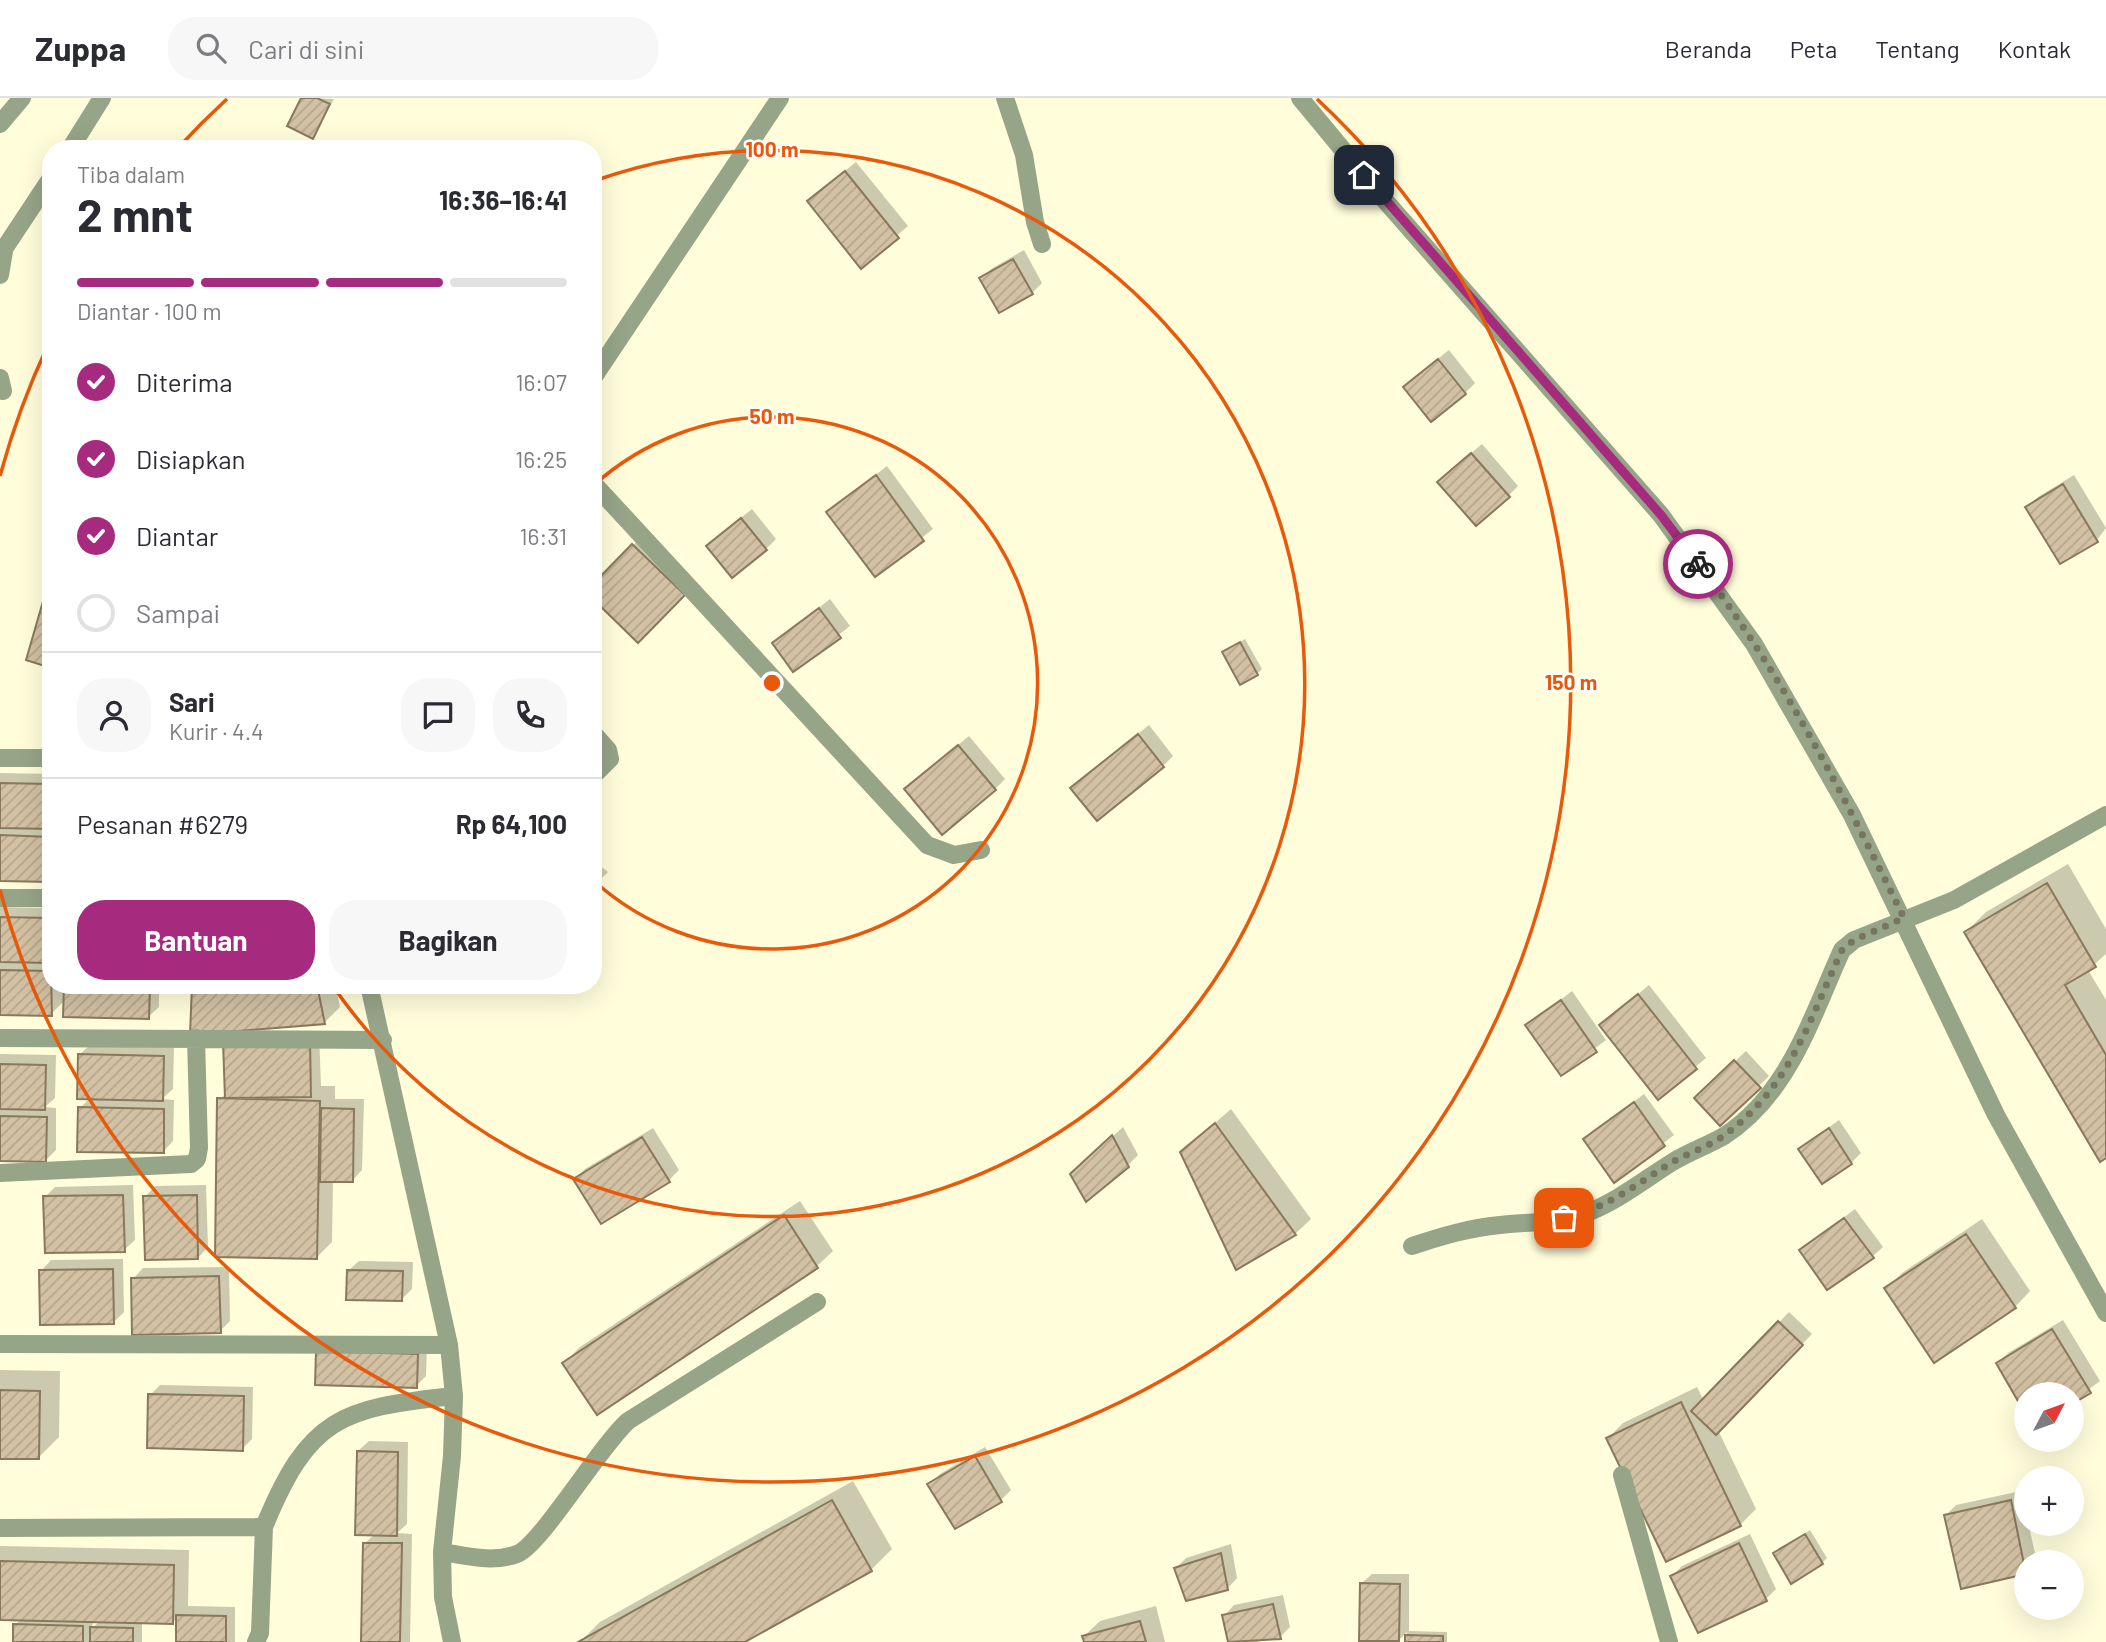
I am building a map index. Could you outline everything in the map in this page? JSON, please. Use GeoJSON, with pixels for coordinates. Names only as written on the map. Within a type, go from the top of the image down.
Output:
{"type":"FeatureCollection","features":[{"type":"Feature","properties":{"kind":"street"},"geometry":{"type":"LineString","coordinates":[[0,124],[22,98]]}},
{"type":"Feature","properties":{"kind":"street"},"geometry":{"type":"LineString","coordinates":[[76,140],[102,98]]}},
{"type":"Feature","properties":{"kind":"street"},"geometry":{"type":"LineString","coordinates":[[602,365],[780,98]]}},
{"type":"Feature","properties":{"kind":"street"},"geometry":{"type":"LineString","coordinates":[[1005,98],[1024,155],[1035,222],[1042,244]]}},
{"type":"Feature","properties":{"kind":"street"},"geometry":{"type":"LineString","coordinates":[[1300,98],[1381,196],[1661,515],[1711,581],[1754,645],[1811,742],[1904,918],[1996,1115],[2106,1313]]}},
{"type":"Feature","properties":{"kind":"street"},"geometry":{"type":"LineString","coordinates":[[0,275],[2,253],[42,192]]}},
{"type":"Feature","properties":{"kind":"street"},"geometry":{"type":"LineString","coordinates":[[602,493],[927,845],[954,855],[981,850]]}},
{"type":"Feature","properties":{"kind":"street"},"geometry":{"type":"LineString","coordinates":[[602,744],[610,759],[602,767]]}},
{"type":"Feature","properties":{"kind":"street"},"geometry":{"type":"LineString","coordinates":[[0,758],[42,758]]}},
{"type":"Feature","properties":{"kind":"street"},"geometry":{"type":"LineString","coordinates":[[1412,1246],[1451,1233],[1545,1222],[1584,1214],[1616,1198],[1684,1155],[1723,1136],[1751,1113],[1781,1079],[1798,1051],[1842,950],[1854,940],[1954,900],[2106,815]]}},
{"type":"Feature","properties":{"kind":"street"},"geometry":{"type":"LineString","coordinates":[[0,898],[42,898]]}},
{"type":"Feature","properties":{"kind":"street"},"geometry":{"type":"LineString","coordinates":[[371,994],[449,1345],[454,1396],[452,1456],[442,1552],[443,1597],[452,1642]]}},
{"type":"Feature","properties":{"kind":"street"},"geometry":{"type":"LineString","coordinates":[[0,1038],[383,1040]]}},
{"type":"Feature","properties":{"kind":"street"},"geometry":{"type":"LineString","coordinates":[[0,1173],[191,1164],[197,1159],[200,1148],[196,1038]]}},
{"type":"Feature","properties":{"kind":"street"},"geometry":{"type":"LineString","coordinates":[[442,1552],[499,1559],[521,1553],[535,1539],[603,1446],[628,1421],[817,1301]]}},
{"type":"Feature","properties":{"kind":"street"},"geometry":{"type":"LineString","coordinates":[[0,1344],[449,1345]]}},
{"type":"Feature","properties":{"kind":"street"},"geometry":{"type":"LineString","coordinates":[[256,1642],[260,1633],[264,1527],[281,1487],[323,1429],[362,1410],[400,1401],[454,1396]]}},
{"type":"Feature","properties":{"kind":"street"},"geometry":{"type":"LineString","coordinates":[[1622,1475],[1669,1642]]}},
{"type":"Feature","properties":{"kind":"street"},"geometry":{"type":"LineString","coordinates":[[0,1528],[264,1527]]}},
{"type":"Feature","properties":{"kind":"building"},"geometry":{"type":"Polygon","coordinates":[[[301,98],[317,98],[330,104],[313,139],[287,126],[301,98]]]}},
{"type":"Feature","properties":{"kind":"building"},"geometry":{"type":"Polygon","coordinates":[[[845,171],[899,238],[861,269],[807,201],[845,171]]]}},
{"type":"Feature","properties":{"kind":"building"},"geometry":{"type":"Polygon","coordinates":[[[1013,259],[1033,294],[999,313],[979,278],[1013,259]]]}},
{"type":"Feature","properties":{"kind":"building"},"geometry":{"type":"Polygon","coordinates":[[[1438,359],[1466,394],[1431,422],[1403,387],[1438,359]]]}},
{"type":"Feature","properties":{"kind":"building"},"geometry":{"type":"Polygon","coordinates":[[[1471,453],[1510,497],[1476,526],[1437,482],[1471,453]]]}},
{"type":"Feature","properties":{"kind":"building"},"geometry":{"type":"Polygon","coordinates":[[[876,475],[924,541],[875,577],[826,512],[876,475]]]}},
{"type":"Feature","properties":{"kind":"building"},"geometry":{"type":"Polygon","coordinates":[[[2063,484],[2098,542],[2060,564],[2025,507],[2063,484]]]}},
{"type":"Feature","properties":{"kind":"building"},"geometry":{"type":"Polygon","coordinates":[[[741,518],[767,550],[732,578],[706,546],[741,518]]]}},
{"type":"Feature","properties":{"kind":"building"},"geometry":{"type":"Polygon","coordinates":[[[632,544],[685,595],[638,643],[602,608],[602,575],[632,544]]]}},
{"type":"Feature","properties":{"kind":"building"},"geometry":{"type":"Polygon","coordinates":[[[42,605],[42,665],[26,660],[42,605]]]}},
{"type":"Feature","properties":{"kind":"building"},"geometry":{"type":"Polygon","coordinates":[[[819,608],[841,638],[793,672],[772,643],[819,608]]]}},
{"type":"Feature","properties":{"kind":"building"},"geometry":{"type":"Polygon","coordinates":[[[1240,642],[1258,675],[1240,685],[1222,652],[1240,642]]]}},
{"type":"Feature","properties":{"kind":"building"},"geometry":{"type":"Polygon","coordinates":[[[1138,734],[1164,767],[1097,821],[1070,788],[1138,734]]]}},
{"type":"Feature","properties":{"kind":"building"},"geometry":{"type":"Polygon","coordinates":[[[958,745],[996,790],[942,835],[904,789],[958,745]]]}},
{"type":"Feature","properties":{"kind":"building"},"geometry":{"type":"Polygon","coordinates":[[[0,783],[42,784],[42,829],[0,828],[0,783]]]}},
{"type":"Feature","properties":{"kind":"building"},"geometry":{"type":"Polygon","coordinates":[[[0,835],[42,837],[42,882],[0,881],[0,835]]]}},
{"type":"Feature","properties":{"kind":"building"},"geometry":{"type":"Polygon","coordinates":[[[2047,883],[2096,967],[2065,985],[2106,1055],[2106,1158],[2100,1162],[1964,932],[2047,883]]]}},
{"type":"Feature","properties":{"kind":"building"},"geometry":{"type":"Polygon","coordinates":[[[0,917],[42,918],[42,963],[0,962],[0,917]]]}},
{"type":"Feature","properties":{"kind":"building"},"geometry":{"type":"Polygon","coordinates":[[[0,970],[42,971],[42,994],[52,994],[52,1016],[0,1015],[0,970]]]}},
{"type":"Feature","properties":{"kind":"building"},"geometry":{"type":"Polygon","coordinates":[[[64,994],[150,994],[149,1019],[63,1017],[64,994]]]}},
{"type":"Feature","properties":{"kind":"building"},"geometry":{"type":"Polygon","coordinates":[[[192,994],[319,994],[325,1024],[190,1035],[192,994]]]}},
{"type":"Feature","properties":{"kind":"building"},"geometry":{"type":"Polygon","coordinates":[[[1638,994],[1697,1069],[1658,1100],[1599,1025],[1638,994]]]}},
{"type":"Feature","properties":{"kind":"building"},"geometry":{"type":"Polygon","coordinates":[[[1561,1000],[1597,1052],[1561,1076],[1525,1025],[1561,1000]]]}},
{"type":"Feature","properties":{"kind":"building"},"geometry":{"type":"Polygon","coordinates":[[[310,1041],[311,1097],[225,1098],[223,1042],[310,1041]]]}},
{"type":"Feature","properties":{"kind":"building"},"geometry":{"type":"Polygon","coordinates":[[[78,1054],[164,1056],[163,1101],[77,1099],[78,1054]]]}},
{"type":"Feature","properties":{"kind":"building"},"geometry":{"type":"Polygon","coordinates":[[[1734,1060],[1761,1088],[1720,1126],[1694,1098],[1734,1060]]]}},
{"type":"Feature","properties":{"kind":"building"},"geometry":{"type":"Polygon","coordinates":[[[0,1064],[46,1065],[45,1110],[0,1109],[0,1064]]]}},
{"type":"Feature","properties":{"kind":"building"},"geometry":{"type":"Polygon","coordinates":[[[217,1098],[320,1101],[317,1259],[215,1257],[217,1098]]]}},
{"type":"Feature","properties":{"kind":"building"},"geometry":{"type":"Polygon","coordinates":[[[1634,1102],[1665,1146],[1614,1183],[1583,1139],[1634,1102]]]}},
{"type":"Feature","properties":{"kind":"building"},"geometry":{"type":"Polygon","coordinates":[[[78,1107],[164,1109],[164,1153],[77,1152],[78,1107]]]}},
{"type":"Feature","properties":{"kind":"building"},"geometry":{"type":"Polygon","coordinates":[[[321,1108],[354,1109],[353,1182],[320,1182],[321,1108]]]}},
{"type":"Feature","properties":{"kind":"building"},"geometry":{"type":"Polygon","coordinates":[[[0,1116],[47,1117],[46,1162],[0,1161],[0,1116]]]}},
{"type":"Feature","properties":{"kind":"building"},"geometry":{"type":"Polygon","coordinates":[[[1215,1123],[1296,1235],[1236,1270],[1180,1152],[1215,1123]]]}},
{"type":"Feature","properties":{"kind":"building"},"geometry":{"type":"Polygon","coordinates":[[[1829,1128],[1852,1164],[1822,1184],[1798,1149],[1829,1128]]]}},
{"type":"Feature","properties":{"kind":"building"},"geometry":{"type":"Polygon","coordinates":[[[1112,1135],[1129,1167],[1086,1202],[1070,1174],[1112,1135]]]}},
{"type":"Feature","properties":{"kind":"building"},"geometry":{"type":"Polygon","coordinates":[[[642,1137],[670,1182],[601,1224],[573,1179],[642,1137]]]}},
{"type":"Feature","properties":{"kind":"building"},"geometry":{"type":"Polygon","coordinates":[[[123,1195],[125,1252],[45,1253],[43,1196],[123,1195]]]}},
{"type":"Feature","properties":{"kind":"building"},"geometry":{"type":"Polygon","coordinates":[[[197,1195],[198,1259],[145,1260],[143,1196],[197,1195]]]}},
{"type":"Feature","properties":{"kind":"building"},"geometry":{"type":"Polygon","coordinates":[[[784,1215],[818,1268],[597,1415],[562,1363],[784,1215]]]}},
{"type":"Feature","properties":{"kind":"building"},"geometry":{"type":"Polygon","coordinates":[[[1844,1218],[1874,1258],[1827,1290],[1799,1250],[1844,1218]]]}},
{"type":"Feature","properties":{"kind":"building"},"geometry":{"type":"Polygon","coordinates":[[[1966,1234],[2016,1308],[1934,1363],[1884,1288],[1966,1234]]]}},
{"type":"Feature","properties":{"kind":"building"},"geometry":{"type":"Polygon","coordinates":[[[113,1269],[114,1324],[40,1325],[39,1270],[113,1269]]]}},
{"type":"Feature","properties":{"kind":"building"},"geometry":{"type":"Polygon","coordinates":[[[347,1270],[403,1271],[402,1301],[346,1300],[347,1270]]]}},
{"type":"Feature","properties":{"kind":"building"},"geometry":{"type":"Polygon","coordinates":[[[219,1276],[221,1333],[132,1335],[131,1278],[219,1276]]]}},
{"type":"Feature","properties":{"kind":"building"},"geometry":{"type":"Polygon","coordinates":[[[1778,1321],[1803,1345],[1716,1435],[1691,1411],[1778,1321]]]}},
{"type":"Feature","properties":{"kind":"building"},"geometry":{"type":"Polygon","coordinates":[[[2052,1329],[2091,1393],[2084,1397],[2084,1382],[2014,1382],[2014,1394],[1996,1363],[2052,1329]]]}},
{"type":"Feature","properties":{"kind":"building"},"geometry":{"type":"Polygon","coordinates":[[[316,1351],[418,1354],[417,1388],[315,1385],[316,1351]]]}},
{"type":"Feature","properties":{"kind":"building"},"geometry":{"type":"Polygon","coordinates":[[[0,1390],[40,1391],[39,1459],[0,1459],[0,1390]]]}},
{"type":"Feature","properties":{"kind":"building"},"geometry":{"type":"Polygon","coordinates":[[[148,1394],[244,1396],[243,1451],[147,1448],[148,1394]]]}},
{"type":"Feature","properties":{"kind":"building"},"geometry":{"type":"Polygon","coordinates":[[[1681,1402],[1741,1526],[1666,1562],[1606,1438],[1681,1402]]]}},
{"type":"Feature","properties":{"kind":"building"},"geometry":{"type":"Polygon","coordinates":[[[357,1451],[398,1452],[397,1536],[355,1535],[357,1451]]]}},
{"type":"Feature","properties":{"kind":"building"},"geometry":{"type":"Polygon","coordinates":[[[975,1456],[1002,1502],[955,1529],[927,1484],[975,1456]]]}},
{"type":"Feature","properties":{"kind":"building"},"geometry":{"type":"Polygon","coordinates":[[[832,1500],[872,1571],[745,1642],[578,1642],[832,1500]]]}},
{"type":"Feature","properties":{"kind":"building"},"geometry":{"type":"Polygon","coordinates":[[[2011,1500],[2014,1536],[2018,1536],[2021,1550],[2014,1550],[2014,1577],[1961,1589],[1944,1515],[2011,1500]]]}},
{"type":"Feature","properties":{"kind":"building"},"geometry":{"type":"Polygon","coordinates":[[[1805,1534],[1823,1564],[1791,1584],[1773,1553],[1805,1534]]]}},
{"type":"Feature","properties":{"kind":"building"},"geometry":{"type":"Polygon","coordinates":[[[363,1543],[402,1543],[400,1642],[361,1642],[363,1543]]]}},
{"type":"Feature","properties":{"kind":"building"},"geometry":{"type":"Polygon","coordinates":[[[1739,1543],[1767,1601],[1698,1633],[1670,1576],[1739,1543]]]}},
{"type":"Feature","properties":{"kind":"building"},"geometry":{"type":"Polygon","coordinates":[[[1221,1553],[1228,1590],[1186,1601],[1174,1568],[1221,1553]]]}},
{"type":"Feature","properties":{"kind":"building"},"geometry":{"type":"Polygon","coordinates":[[[0,1561],[174,1565],[173,1624],[0,1620],[0,1561]]]}},
{"type":"Feature","properties":{"kind":"building"},"geometry":{"type":"Polygon","coordinates":[[[1360,1583],[1400,1584],[1399,1641],[1359,1641],[1360,1583]]]}},
{"type":"Feature","properties":{"kind":"building"},"geometry":{"type":"Polygon","coordinates":[[[1273,1604],[1281,1639],[1228,1642],[1222,1615],[1273,1604]]]}},
{"type":"Feature","properties":{"kind":"building"},"geometry":{"type":"Polygon","coordinates":[[[176,1615],[226,1616],[226,1642],[176,1642],[176,1615]]]}},
{"type":"Feature","properties":{"kind":"building"},"geometry":{"type":"Polygon","coordinates":[[[1140,1621],[1146,1642],[1084,1642],[1082,1636],[1140,1621]]]}},
{"type":"Feature","properties":{"kind":"building"},"geometry":{"type":"Polygon","coordinates":[[[13,1624],[83,1626],[83,1642],[13,1642],[13,1624]]]}},
{"type":"Feature","properties":{"kind":"building"},"geometry":{"type":"Polygon","coordinates":[[[90,1627],[133,1628],[133,1642],[90,1642],[90,1627]]]}},
{"type":"Feature","properties":{"kind":"building"},"geometry":{"type":"Polygon","coordinates":[[[1405,1635],[1443,1636],[1443,1642],[1405,1642],[1405,1635]]]}},
{"type":"Feature","properties":{"kind":"way so far"},"geometry":{"type":"LineString","coordinates":[[1564,1218],[1584,1214],[1616,1198],[1684,1155],[1723,1136],[1751,1113],[1781,1079],[1798,1051],[1842,950],[1854,940],[1904,918],[1852,815],[1811,742],[1754,645],[1698,564]]}},
{"type":"Feature","properties":{"kind":"route"},"geometry":{"type":"LineString","coordinates":[[1364,175],[1661,515],[1698,564]]}}]}
